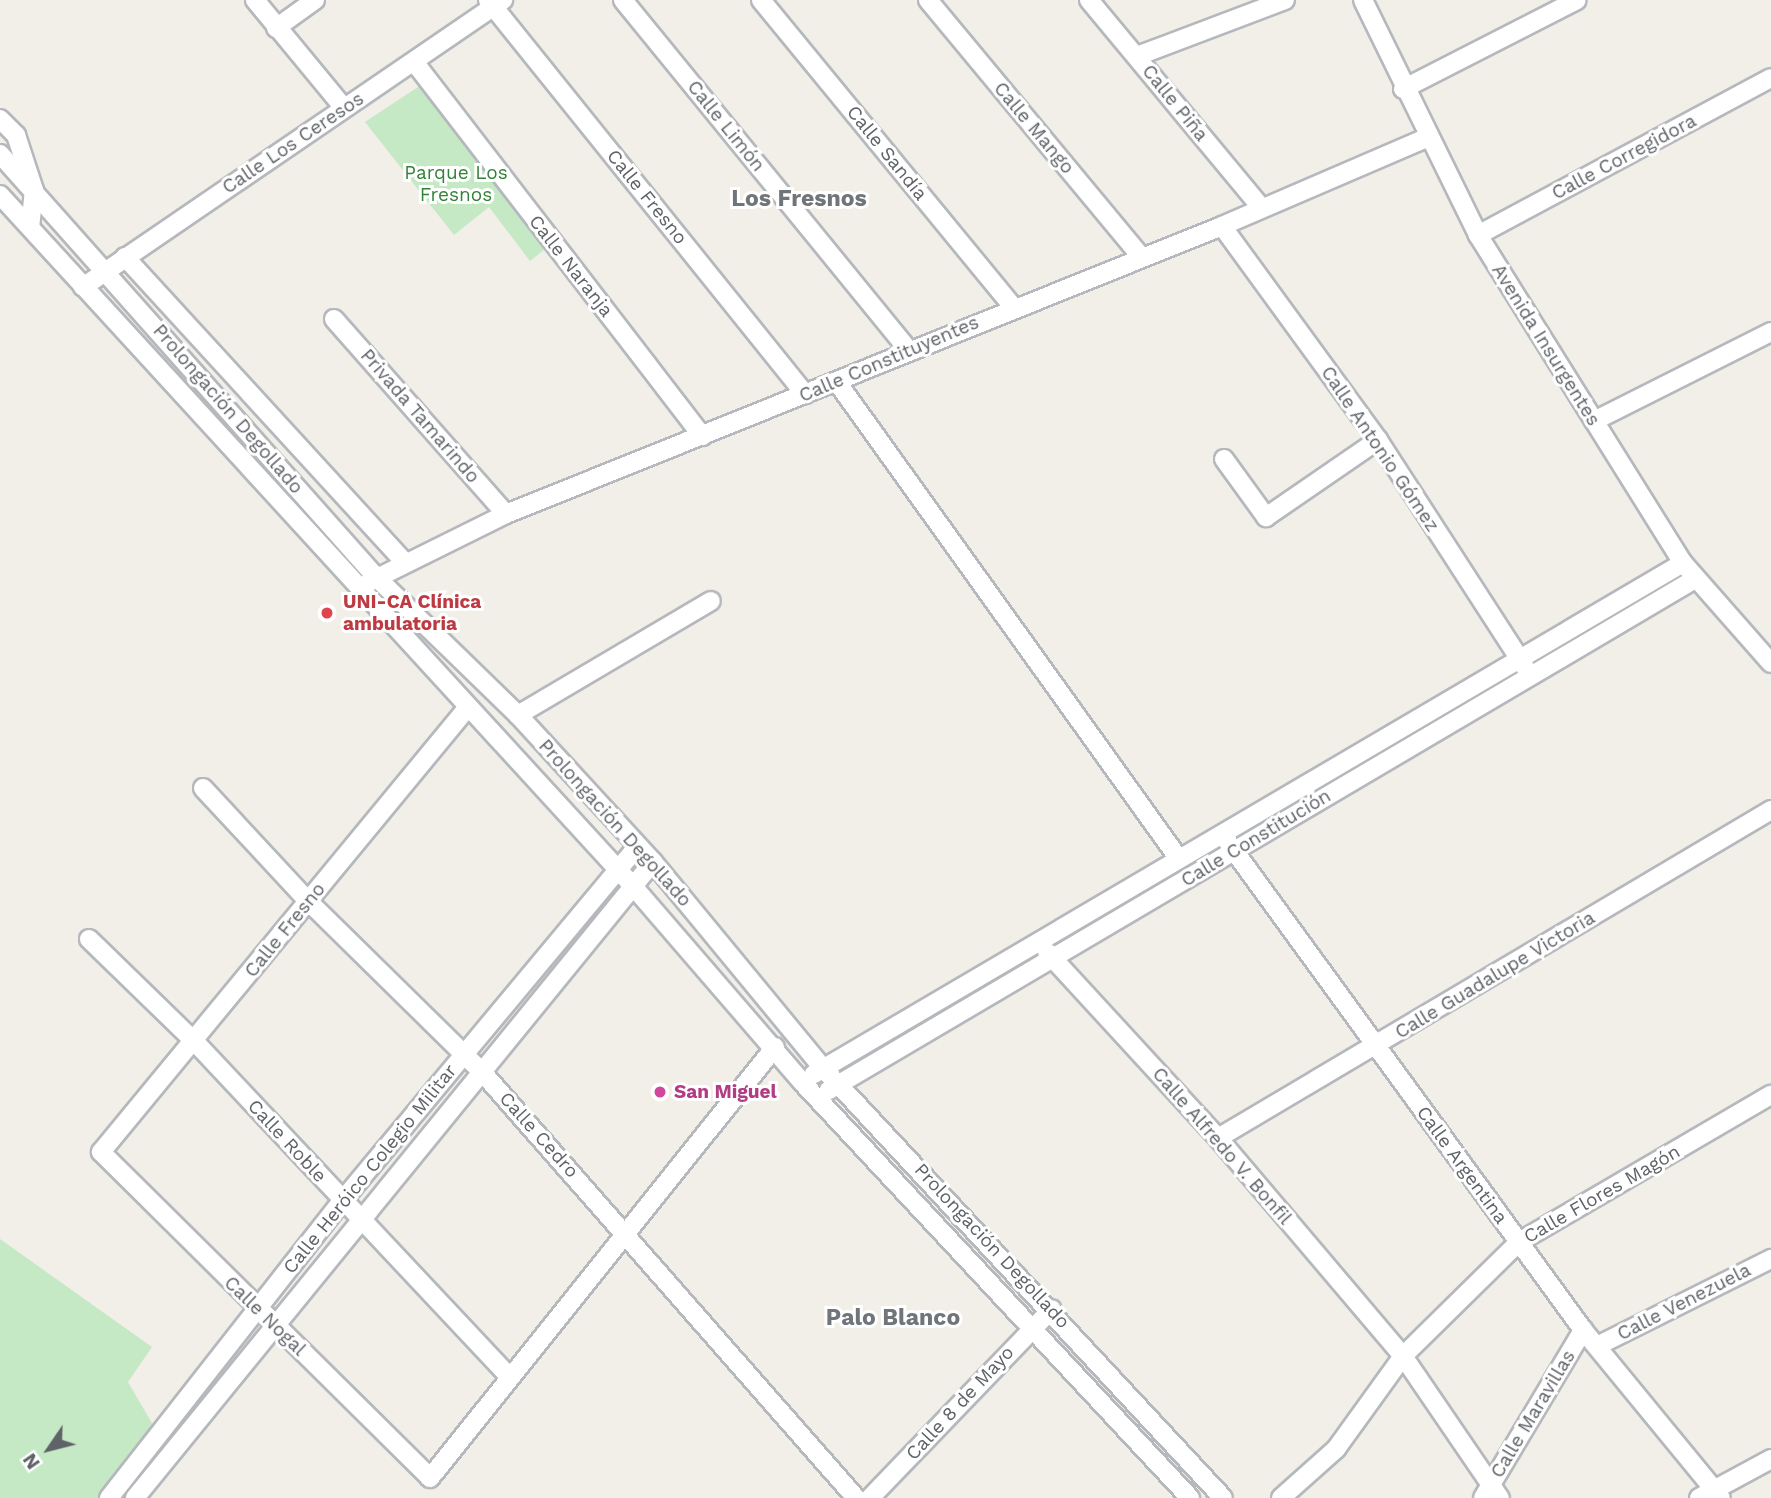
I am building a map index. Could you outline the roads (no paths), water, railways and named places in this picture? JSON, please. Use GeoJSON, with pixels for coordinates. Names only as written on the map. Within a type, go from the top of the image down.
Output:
{"type":"FeatureCollection","features":[{"type":"Feature","properties":{"kind":"street"},"geometry":{"type":"LineString","coordinates":[[255,0],[344,108]]}},
{"type":"Feature","properties":{"kind":"street"},"geometry":{"type":"LineString","coordinates":[[276,28],[315,0]]}},
{"type":"Feature","properties":{"kind":"street","name":"Calle Limón"},"geometry":{"type":"LineString","coordinates":[[623,0],[908,350]]}},
{"type":"Feature","properties":{"kind":"street","name":"Calle Sandía"},"geometry":{"type":"LineString","coordinates":[[761,0],[1013,307]]}},
{"type":"Feature","properties":{"kind":"street","name":"Calle Mango"},"geometry":{"type":"LineString","coordinates":[[928,0],[1140,257]]}},
{"type":"Feature","properties":{"kind":"street","name":"Calle Piña"},"geometry":{"type":"LineString","coordinates":[[1089,0],[1260,206]]}},
{"type":"Feature","properties":{"kind":"street"},"geometry":{"type":"LineString","coordinates":[[1137,56],[1284,0]]}},
{"type":"Feature","properties":{"kind":"street","name":"Avenida Insurgentes"},"geometry":{"type":"LineString","coordinates":[[1363,0],[1426,138],[1478,235],[1683,563],[1771,663]]}},
{"type":"Feature","properties":{"kind":"street"},"geometry":{"type":"LineString","coordinates":[[1403,89],[1577,0]]}},
{"type":"Feature","properties":{"kind":"street","name":"Calle Los Ceresos"},"geometry":{"type":"LineString","coordinates":[[83,287],[415,62],[495,2]]}},
{"type":"Feature","properties":{"kind":"street","name":"Calle Fresno"},"geometry":{"type":"LineString","coordinates":[[495,2],[805,394]]}},
{"type":"Feature","properties":{"kind":"street","name":"Calle Naranja"},"geometry":{"type":"LineString","coordinates":[[415,62],[702,436]]}},
{"type":"Feature","properties":{"kind":"street","name":"Calle Corregidora"},"geometry":{"type":"LineString","coordinates":[[1478,235],[1771,78]]}},
{"type":"Feature","properties":{"kind":"street"},"geometry":{"type":"LineString","coordinates":[[0,118],[16,135],[34,190],[30,227]]}},
{"type":"Feature","properties":{"kind":"street","name":"Calle Constituyentes"},"geometry":{"type":"LineString","coordinates":[[357,590],[404,562],[506,514],[838,382],[1013,307],[1222,226],[1260,206],[1426,138]]}},
{"type":"Feature","properties":{"kind":"street","name":"Prolongación Degollado"},"geometry":{"type":"LineString","coordinates":[[0,154],[106,270],[376,577],[518,715],[653,862],[823,1068],[1052,1309],[1223,1498]]}},
{"type":"Feature","properties":{"kind":"street","name":"Prolongación Degollado"},"geometry":{"type":"LineString","coordinates":[[0,195],[357,590],[632,885],[775,1047],[802,1082],[1190,1498]]}},
{"type":"Feature","properties":{"kind":"street","name":"Calle Antonio Gómez"},"geometry":{"type":"LineString","coordinates":[[1222,226],[1378,440],[1531,676]]}},
{"type":"Feature","properties":{"kind":"street"},"geometry":{"type":"LineString","coordinates":[[125,257],[404,562]]}},
{"type":"Feature","properties":{"kind":"street","name":"Privada Tamarindo"},"geometry":{"type":"LineString","coordinates":[[334,319],[506,514]]}},
{"type":"Feature","properties":{"kind":"street"},"geometry":{"type":"LineString","coordinates":[[1594,421],[1771,332]]}},
{"type":"Feature","properties":{"kind":"street","name":"Calle Constitución"},"geometry":{"type":"LineString","coordinates":[[838,382],[1178,859]]}},
{"type":"Feature","properties":{"kind":"street"},"geometry":{"type":"LineString","coordinates":[[1224,459],[1266,517],[1378,440]]}},
{"type":"Feature","properties":{"kind":"street","name":"Calle Constitución"},"geometry":{"type":"LineString","coordinates":[[802,1082],[1037,940],[1223,835],[1683,563]]}},
{"type":"Feature","properties":{"kind":"street","name":"Calle Constitución"},"geometry":{"type":"LineString","coordinates":[[817,1097],[1695,579]]}},
{"type":"Feature","properties":{"kind":"street"},"geometry":{"type":"LineString","coordinates":[[518,715],[711,601]]}},
{"type":"Feature","properties":{"kind":"street","name":"Calle Fresno"},"geometry":{"type":"LineString","coordinates":[[101,1153],[196,1043],[308,901],[468,707]]}},
{"type":"Feature","properties":{"kind":"street","name":"Calle Cedro"},"geometry":{"type":"LineString","coordinates":[[202,788],[308,901],[484,1073],[629,1235],[856,1498]]}},
{"type":"Feature","properties":{"kind":"street","name":"Calle Guadalupe Victoria"},"geometry":{"type":"LineString","coordinates":[[1218,1138],[1771,810]]}},
{"type":"Feature","properties":{"kind":"street","name":"Calle Argentina"},"geometry":{"type":"LineString","coordinates":[[1223,835],[1583,1330],[1718,1491]]}},
{"type":"Feature","properties":{"kind":"street","name":"Calle Heróico Colegio Militar"},"geometry":{"type":"LineString","coordinates":[[109,1498],[342,1201],[638,846]]}},
{"type":"Feature","properties":{"kind":"street","name":"Calle Heróico Colegio Militar"},"geometry":{"type":"LineString","coordinates":[[135,1498],[278,1327],[653,862]]}},
{"type":"Feature","properties":{"kind":"street","name":"Calle Roble"},"geometry":{"type":"LineString","coordinates":[[89,939],[196,1043],[510,1377]]}},
{"type":"Feature","properties":{"kind":"street","name":"Calle Alfredo V. Bonfil"},"geometry":{"type":"LineString","coordinates":[[1037,940],[1218,1138],[1403,1356],[1491,1494]]}},
{"type":"Feature","properties":{"kind":"street"},"geometry":{"type":"LineString","coordinates":[[510,1377],[629,1235],[775,1047]]}},
{"type":"Feature","properties":{"kind":"street","name":"Calle Flores Magón"},"geometry":{"type":"LineString","coordinates":[[1281,1498],[1336,1449],[1403,1356],[1519,1242],[1771,1095]]}},
{"type":"Feature","properties":{"kind":"street","name":"Calle Nogal"},"geometry":{"type":"LineString","coordinates":[[101,1153],[430,1478],[510,1377]]}},
{"type":"Feature","properties":{"kind":"street","name":"Calle Venezuela"},"geometry":{"type":"LineString","coordinates":[[1597,1346],[1771,1259]]}},
{"type":"Feature","properties":{"kind":"street","name":"Calle 8 de Mayo"},"geometry":{"type":"LineString","coordinates":[[870,1498],[1052,1309]]}},
{"type":"Feature","properties":{"kind":"street","name":"Calle Maravillas"},"geometry":{"type":"LineString","coordinates":[[1491,1494],[1583,1330]]}},
{"type":"Feature","properties":{"kind":"street"},"geometry":{"type":"LineString","coordinates":[[1699,1498],[1718,1491],[1771,1459]]}},
{"type":"Feature","properties":{"kind":"place","name":"UNI-CA Clínica ambulatoria"},"geometry":{"type":"Point","coordinates":[327,613]}},
{"type":"Feature","properties":{"kind":"place","name":"San Miguel"},"geometry":{"type":"Point","coordinates":[660,1092]}},
{"type":"Feature","properties":{"kind":"district","name":"Los Fresnos"},"geometry":{"type":"Point","coordinates":[799,199]}},
{"type":"Feature","properties":{"kind":"district","name":"Palo Blanco"},"geometry":{"type":"Point","coordinates":[893,1318]}},
{"type":"Feature","properties":{"kind":"park label","name":"Parque Los Fresnos"},"geometry":{"type":"Point","coordinates":[456,184]}}]}
